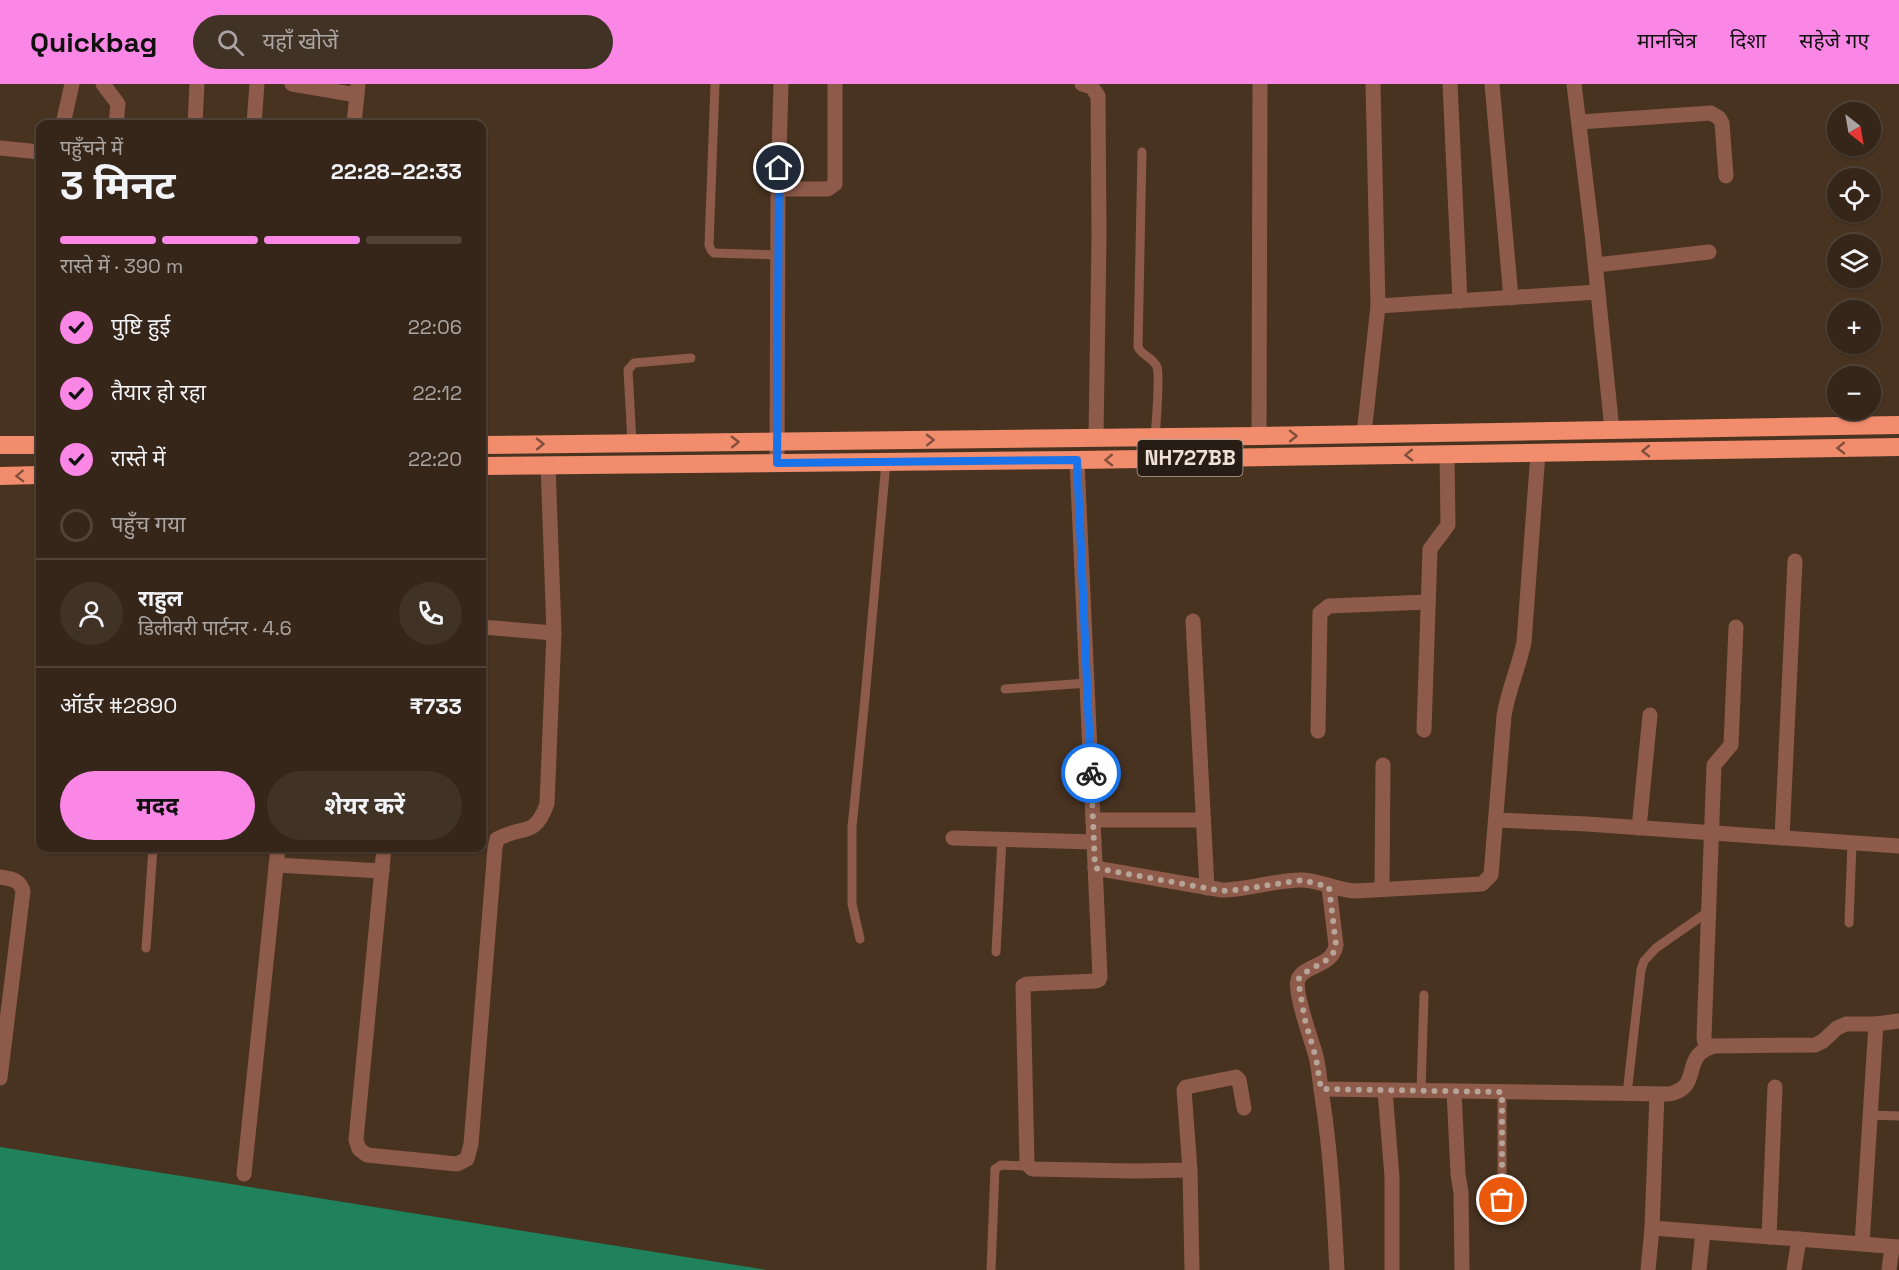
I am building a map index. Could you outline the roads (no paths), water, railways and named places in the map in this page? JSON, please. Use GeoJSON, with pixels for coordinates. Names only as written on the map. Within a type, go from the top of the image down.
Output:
{"type":"FeatureCollection","features":[{"type":"Feature","properties":{"kind":"highway","name":"NH727BB"},"geometry":{"type":"LineString","coordinates":[[486,446],[1364,435],[1899,425]]}},
{"type":"Feature","properties":{"kind":"highway"},"geometry":{"type":"LineString","coordinates":[[0,446],[36,445]]}},
{"type":"Feature","properties":{"kind":"highway","name":"NH727BB"},"geometry":{"type":"LineString","coordinates":[[486,466],[1077,460],[1899,447]]}},
{"type":"Feature","properties":{"kind":"highway"},"geometry":{"type":"LineString","coordinates":[[0,476],[36,475]]}},
{"type":"Feature","properties":{"kind":"street"},"geometry":{"type":"LineString","coordinates":[[64,120],[72,84]]}},
{"type":"Feature","properties":{"kind":"street"},"geometry":{"type":"LineString","coordinates":[[103,84],[118,104],[116,120]]}},
{"type":"Feature","properties":{"kind":"street"},"geometry":{"type":"LineString","coordinates":[[195,120],[197,84]]}},
{"type":"Feature","properties":{"kind":"street"},"geometry":{"type":"LineString","coordinates":[[254,120],[257,84]]}},
{"type":"Feature","properties":{"kind":"street"},"geometry":{"type":"LineString","coordinates":[[292,84],[357,89],[354,120]]}},
{"type":"Feature","properties":{"kind":"street"},"geometry":{"type":"LineString","coordinates":[[777,463],[778,189],[781,84]]}},
{"type":"Feature","properties":{"kind":"street"},"geometry":{"type":"LineString","coordinates":[[778,189],[828,189],[835,184],[835,84]]}},
{"type":"Feature","properties":{"kind":"street"},"geometry":{"type":"LineString","coordinates":[[1259,436],[1260,84]]}},
{"type":"Feature","properties":{"kind":"street"},"geometry":{"type":"LineString","coordinates":[[1364,435],[1378,306],[1373,84]]}},
{"type":"Feature","properties":{"kind":"street"},"geometry":{"type":"LineString","coordinates":[[1450,84],[1460,301]]}},
{"type":"Feature","properties":{"kind":"street"},"geometry":{"type":"LineString","coordinates":[[1492,84],[1511,298]]}},
{"type":"Feature","properties":{"kind":"street"},"geometry":{"type":"LineString","coordinates":[[1574,84],[1596,265],[1612,430]]}},
{"type":"Feature","properties":{"kind":"street"},"geometry":{"type":"LineString","coordinates":[[1094,86],[1098,96],[1099,238],[1096,438]]}},
{"type":"Feature","properties":{"kind":"street"},"geometry":{"type":"LineString","coordinates":[[1579,122],[1711,113],[1716,115],[1722,123],[1726,176]]}},
{"type":"Feature","properties":{"kind":"street"},"geometry":{"type":"LineString","coordinates":[[0,148],[36,152]]}},
{"type":"Feature","properties":{"kind":"street"},"geometry":{"type":"LineString","coordinates":[[1596,265],[1709,252]]}},
{"type":"Feature","properties":{"kind":"street"},"geometry":{"type":"LineString","coordinates":[[1378,306],[1598,292]]}},
{"type":"Feature","properties":{"kind":"street"},"geometry":{"type":"LineString","coordinates":[[1095,868],[1222,891],[1302,880],[1340,890],[1355,891],[1482,884],[1487,881],[1491,875],[1504,716],[1507,698],[1524,642],[1538,453]]}},
{"type":"Feature","properties":{"kind":"street"},"geometry":{"type":"LineString","coordinates":[[1424,730],[1430,549],[1448,525],[1447,454]]}},
{"type":"Feature","properties":{"kind":"street"},"geometry":{"type":"LineString","coordinates":[[1077,460],[1099,980],[1023,986],[1026,1164],[1032,1168],[1190,1170]]}},
{"type":"Feature","properties":{"kind":"street"},"geometry":{"type":"LineString","coordinates":[[384,852],[356,1140],[359,1149],[367,1155],[458,1164],[467,1159],[471,1144],[497,839],[507,833],[531,829],[541,819],[547,804],[554,633],[548,464]]}},
{"type":"Feature","properties":{"kind":"street"},"geometry":{"type":"LineString","coordinates":[[1782,838],[1795,561]]}},
{"type":"Feature","properties":{"kind":"street"},"geometry":{"type":"LineString","coordinates":[[1318,731],[1320,613],[1329,606],[1428,602]]}},
{"type":"Feature","properties":{"kind":"street"},"geometry":{"type":"LineString","coordinates":[[1193,621],[1207,888]]}},
{"type":"Feature","properties":{"kind":"street"},"geometry":{"type":"LineString","coordinates":[[486,627],[554,633]]}},
{"type":"Feature","properties":{"kind":"street"},"geometry":{"type":"LineString","coordinates":[[1706,1049],[1704,1037],[1714,765],[1731,745],[1736,627]]}},
{"type":"Feature","properties":{"kind":"street"},"geometry":{"type":"LineString","coordinates":[[1639,828],[1650,715]]}},
{"type":"Feature","properties":{"kind":"street"},"geometry":{"type":"LineString","coordinates":[[1382,890],[1383,765]]}},
{"type":"Feature","properties":{"kind":"street"},"geometry":{"type":"LineString","coordinates":[[1093,820],[1203,820]]}},
{"type":"Feature","properties":{"kind":"street"},"geometry":{"type":"LineString","coordinates":[[1496,820],[1899,846]]}},
{"type":"Feature","properties":{"kind":"street"},"geometry":{"type":"LineString","coordinates":[[953,838],[1094,842]]}},
{"type":"Feature","properties":{"kind":"street"},"geometry":{"type":"LineString","coordinates":[[244,1174],[278,852]]}},
{"type":"Feature","properties":{"kind":"street"},"geometry":{"type":"LineString","coordinates":[[276,865],[382,871]]}},
{"type":"Feature","properties":{"kind":"street"},"geometry":{"type":"LineString","coordinates":[[0,877],[16,879],[23,891],[0,1078]]}},
{"type":"Feature","properties":{"kind":"street"},"geometry":{"type":"LineString","coordinates":[[1329,887],[1335,952],[1329,959],[1301,974],[1298,980],[1305,1020],[1316,1058],[1329,1139],[1337,1270]]}},
{"type":"Feature","properties":{"kind":"street"},"geometry":{"type":"LineString","coordinates":[[1321,1089],[1627,1094],[1678,1092],[1685,1088],[1698,1054],[1714,1046],[1815,1045],[1846,1024],[1899,1021]]}},
{"type":"Feature","properties":{"kind":"street"},"geometry":{"type":"LineString","coordinates":[[1862,1244],[1876,1024]]}},
{"type":"Feature","properties":{"kind":"street"},"geometry":{"type":"LineString","coordinates":[[1192,1270],[1186,1087],[1238,1078],[1244,1108]]}},
{"type":"Feature","properties":{"kind":"street"},"geometry":{"type":"LineString","coordinates":[[1769,1237],[1775,1087]]}},
{"type":"Feature","properties":{"kind":"street"},"geometry":{"type":"LineString","coordinates":[[1385,1091],[1392,1177],[1392,1270]]}},
{"type":"Feature","properties":{"kind":"street"},"geometry":{"type":"LineString","coordinates":[[1454,1091],[1461,1193],[1462,1270]]}},
{"type":"Feature","properties":{"kind":"street"},"geometry":{"type":"LineString","coordinates":[[1648,1270],[1658,1094]]}},
{"type":"Feature","properties":{"kind":"street"},"geometry":{"type":"LineString","coordinates":[[1652,1228],[1895,1247],[1889,1270]]}},
{"type":"Feature","properties":{"kind":"street"},"geometry":{"type":"LineString","coordinates":[[1699,1270],[1703,1232]]}},
{"type":"Feature","properties":{"kind":"street"},"geometry":{"type":"LineString","coordinates":[[1794,1270],[1799,1239]]}},
{"type":"Feature","properties":{"kind":"lane"},"geometry":{"type":"LineString","coordinates":[[715,84],[709,245],[714,253],[778,255]]}},
{"type":"Feature","properties":{"kind":"lane"},"geometry":{"type":"LineString","coordinates":[[1142,152],[1138,346],[1158,369],[1155,438]]}},
{"type":"Feature","properties":{"kind":"lane"},"geometry":{"type":"LineString","coordinates":[[632,443],[628,370],[634,363],[691,358]]}},
{"type":"Feature","properties":{"kind":"lane"},"geometry":{"type":"LineString","coordinates":[[860,939],[852,904],[852,826],[866,698],[886,462]]}},
{"type":"Feature","properties":{"kind":"lane"},"geometry":{"type":"LineString","coordinates":[[1005,689],[1087,682]]}},
{"type":"Feature","properties":{"kind":"lane"},"geometry":{"type":"LineString","coordinates":[[996,952],[1002,840]]}},
{"type":"Feature","properties":{"kind":"lane"},"geometry":{"type":"LineString","coordinates":[[1849,923],[1852,843]]}},
{"type":"Feature","properties":{"kind":"lane"},"geometry":{"type":"LineString","coordinates":[[146,948],[153,852]]}},
{"type":"Feature","properties":{"kind":"lane"},"geometry":{"type":"LineString","coordinates":[[1627,1094],[1641,970],[1644,961],[1656,948],[1709,911]]}},
{"type":"Feature","properties":{"kind":"lane"},"geometry":{"type":"LineString","coordinates":[[1421,1091],[1424,994]]}},
{"type":"Feature","properties":{"kind":"lane"},"geometry":{"type":"LineString","coordinates":[[1502,1092],[1502,1200]]}},
{"type":"Feature","properties":{"kind":"lane"},"geometry":{"type":"LineString","coordinates":[[1870,1115],[1899,1116]]}},
{"type":"Feature","properties":{"kind":"lane"},"geometry":{"type":"LineString","coordinates":[[991,1270],[995,1169],[1000,1165],[1028,1166]]}}]}
